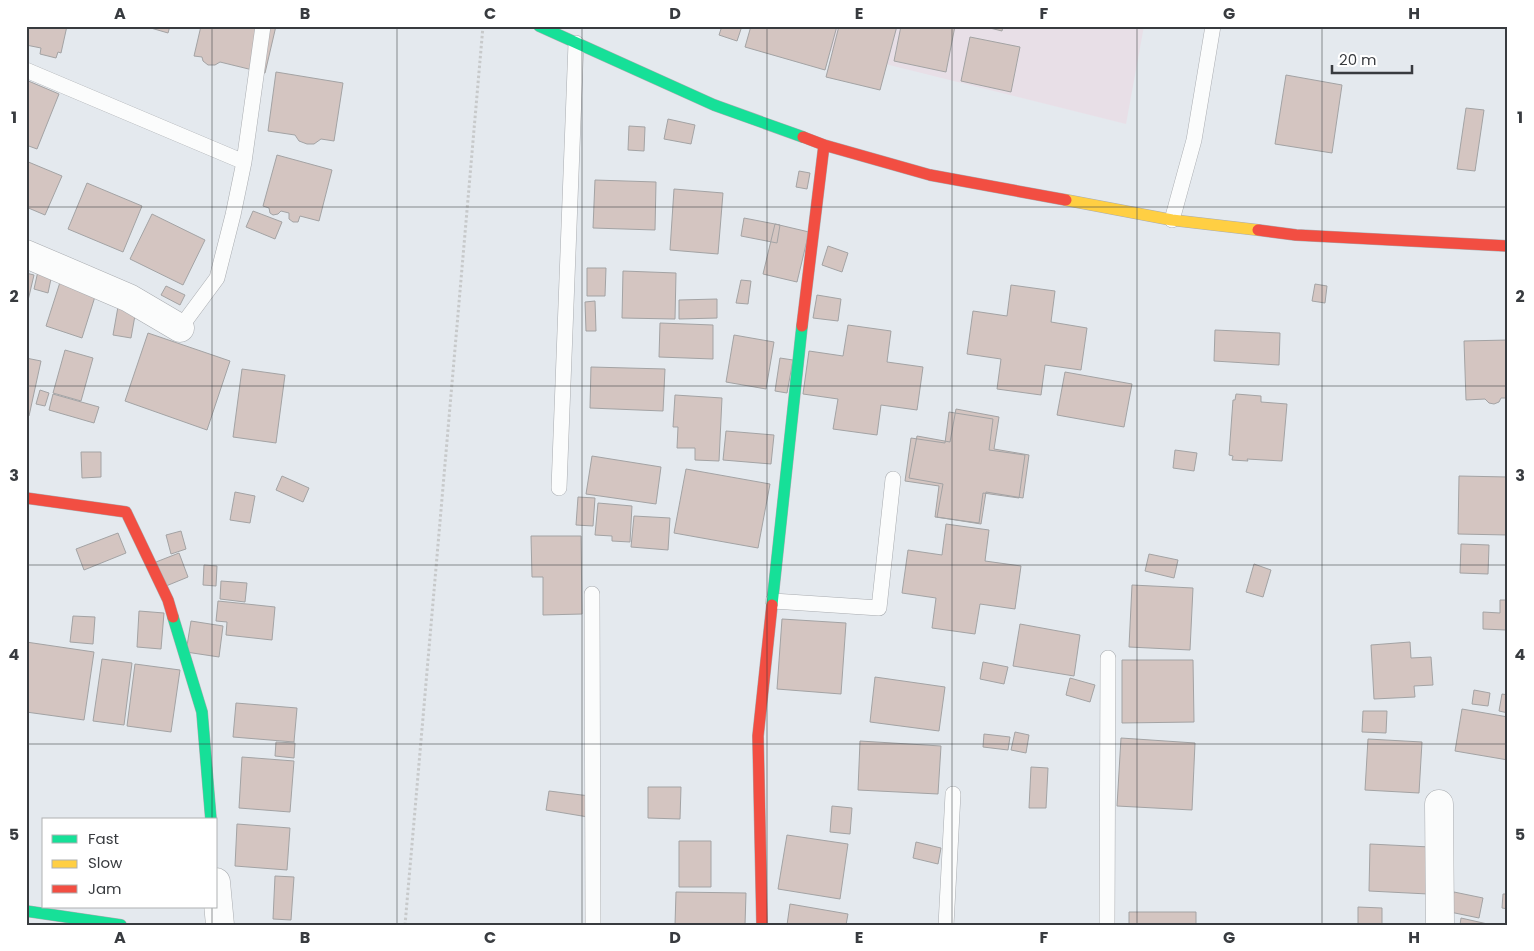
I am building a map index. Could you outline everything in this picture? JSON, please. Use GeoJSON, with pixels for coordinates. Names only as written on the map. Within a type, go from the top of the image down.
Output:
{"type":"FeatureCollection","features":[{"type":"Feature","properties":{"kind":"street"},"geometry":{"type":"LineString","coordinates":[[539,26],[714,105],[824,145],[930,174],[1172,220],[1296,235],[1508,246]]}},
{"type":"Feature","properties":{"kind":"street"},"geometry":{"type":"LineString","coordinates":[[762,925],[758,736],[808,271],[824,145]]}},
{"type":"Feature","properties":{"kind":"street"},"geometry":{"type":"LineString","coordinates":[[26,254],[129,298],[180,328]]}},
{"type":"Feature","properties":{"kind":"street"},"geometry":{"type":"LineString","coordinates":[[26,498],[126,512],[168,600],[202,712],[211,818]]}},
{"type":"Feature","properties":{"kind":"street"},"geometry":{"type":"LineString","coordinates":[[1439,804],[1440,925]]}},
{"type":"Feature","properties":{"kind":"street"},"geometry":{"type":"LineString","coordinates":[[218,904],[220,925]]}},
{"type":"Feature","properties":{"kind":"street"},"geometry":{"type":"LineString","coordinates":[[26,911],[121,925]]}},
{"type":"Feature","properties":{"kind":"lane"},"geometry":{"type":"LineString","coordinates":[[180,328],[217,278],[244,162],[263,26]]}},
{"type":"Feature","properties":{"kind":"lane"},"geometry":{"type":"LineString","coordinates":[[1172,220],[1194,140],[1213,26]]}},
{"type":"Feature","properties":{"kind":"lane"},"geometry":{"type":"LineString","coordinates":[[559,488],[576,43]]}},
{"type":"Feature","properties":{"kind":"lane"},"geometry":{"type":"LineString","coordinates":[[26,70],[244,162]]}},
{"type":"Feature","properties":{"kind":"lane"},"geometry":{"type":"LineString","coordinates":[[773,601],[879,608],[893,479]]}},
{"type":"Feature","properties":{"kind":"lane"},"geometry":{"type":"LineString","coordinates":[[592,594],[593,925]]}},
{"type":"Feature","properties":{"kind":"lane"},"geometry":{"type":"LineString","coordinates":[[1108,658],[1108,925]]}},
{"type":"Feature","properties":{"kind":"lane"},"geometry":{"type":"LineString","coordinates":[[946,925],[953,794]]}},
{"type":"Feature","properties":{"kind":"path"},"geometry":{"type":"LineString","coordinates":[[405,925],[483,26]]}},
{"type":"Feature","properties":{"kind":"shaded area"},"geometry":{"type":"Polygon","coordinates":[[[813,26],[1144,26],[1126,124],[809,45],[813,26]]]}},
{"type":"Feature","properties":{"kind":"building"},"geometry":{"type":"Polygon","coordinates":[[[26,26],[67,26],[61,53],[58,52],[56,58],[40,54],[41,48],[26,45],[26,26]]]}},
{"type":"Feature","properties":{"kind":"building"},"geometry":{"type":"Polygon","coordinates":[[[144,26],[170,26],[168,33],[144,26]]]}},
{"type":"Feature","properties":{"kind":"building"},"geometry":{"type":"Polygon","coordinates":[[[201,26],[276,26],[265,73],[220,62],[215,65],[208,65],[203,61],[202,57],[194,56],[201,26]]]}},
{"type":"Feature","properties":{"kind":"building"},"geometry":{"type":"Polygon","coordinates":[[[722,26],[742,26],[737,41],[719,35],[722,26]]]}},
{"type":"Feature","properties":{"kind":"building"},"geometry":{"type":"Polygon","coordinates":[[[751,26],[837,26],[825,70],[745,47],[751,26]]]}},
{"type":"Feature","properties":{"kind":"building"},"geometry":{"type":"Polygon","coordinates":[[[839,26],[897,26],[880,90],[826,77],[839,26]]]}},
{"type":"Feature","properties":{"kind":"building"},"geometry":{"type":"Polygon","coordinates":[[[901,26],[955,26],[946,72],[894,61],[901,26]]]}},
{"type":"Feature","properties":{"kind":"building"},"geometry":{"type":"Polygon","coordinates":[[[982,26],[1003,26],[1002,31],[982,26]]]}},
{"type":"Feature","properties":{"kind":"building"},"geometry":{"type":"Polygon","coordinates":[[[970,37],[1020,47],[1011,92],[961,81],[970,37]]]}},
{"type":"Feature","properties":{"kind":"building"},"geometry":{"type":"Polygon","coordinates":[[[276,72],[343,83],[334,141],[321,139],[314,144],[307,144],[299,141],[295,135],[268,131],[276,72]]]}},
{"type":"Feature","properties":{"kind":"building"},"geometry":{"type":"Polygon","coordinates":[[[1286,75],[1342,85],[1332,153],[1275,144],[1286,75]]]}},
{"type":"Feature","properties":{"kind":"building"},"geometry":{"type":"Polygon","coordinates":[[[26,80],[59,94],[37,149],[26,145],[26,80]]]}},
{"type":"Feature","properties":{"kind":"building"},"geometry":{"type":"Polygon","coordinates":[[[1466,108],[1484,110],[1475,171],[1457,169],[1466,108]]]}},
{"type":"Feature","properties":{"kind":"building"},"geometry":{"type":"Polygon","coordinates":[[[668,119],[695,125],[691,144],[664,139],[668,119]]]}},
{"type":"Feature","properties":{"kind":"building"},"geometry":{"type":"Polygon","coordinates":[[[629,126],[645,127],[644,151],[628,150],[629,126]]]}},
{"type":"Feature","properties":{"kind":"building"},"geometry":{"type":"Polygon","coordinates":[[[277,155],[332,170],[319,221],[300,216],[298,222],[293,222],[289,219],[289,213],[281,211],[273,215],[270,213],[269,208],[263,206],[277,155]]]}},
{"type":"Feature","properties":{"kind":"building"},"geometry":{"type":"Polygon","coordinates":[[[26,161],[62,176],[45,215],[26,207],[26,161]]]}},
{"type":"Feature","properties":{"kind":"building"},"geometry":{"type":"Polygon","coordinates":[[[799,171],[810,173],[807,189],[796,187],[799,171]]]}},
{"type":"Feature","properties":{"kind":"building"},"geometry":{"type":"Polygon","coordinates":[[[595,180],[656,182],[655,230],[593,228],[595,180]]]}},
{"type":"Feature","properties":{"kind":"building"},"geometry":{"type":"Polygon","coordinates":[[[87,183],[142,206],[123,252],[68,229],[87,183]]]}},
{"type":"Feature","properties":{"kind":"building"},"geometry":{"type":"Polygon","coordinates":[[[674,189],[723,193],[718,254],[670,250],[674,189]]]}},
{"type":"Feature","properties":{"kind":"building"},"geometry":{"type":"Polygon","coordinates":[[[253,211],[282,222],[275,239],[246,227],[253,211]]]}},
{"type":"Feature","properties":{"kind":"building"},"geometry":{"type":"Polygon","coordinates":[[[152,214],[205,240],[183,285],[130,259],[152,214]]]}},
{"type":"Feature","properties":{"kind":"building"},"geometry":{"type":"Polygon","coordinates":[[[744,218],[780,225],[777,243],[741,236],[744,218]]]}},
{"type":"Feature","properties":{"kind":"building"},"geometry":{"type":"Polygon","coordinates":[[[775,224],[809,232],[797,282],[763,274],[775,224]]]}},
{"type":"Feature","properties":{"kind":"building"},"geometry":{"type":"Polygon","coordinates":[[[828,246],[848,253],[842,272],[822,265],[828,246]]]}},
{"type":"Feature","properties":{"kind":"building"},"geometry":{"type":"Polygon","coordinates":[[[587,268],[606,268],[605,296],[587,296],[587,268]]]}},
{"type":"Feature","properties":{"kind":"building"},"geometry":{"type":"Polygon","coordinates":[[[38,271],[52,274],[48,293],[34,289],[38,271]]]}},
{"type":"Feature","properties":{"kind":"building"},"geometry":{"type":"Polygon","coordinates":[[[623,271],[676,273],[675,319],[622,318],[623,271]]]}},
{"type":"Feature","properties":{"kind":"building"},"geometry":{"type":"Polygon","coordinates":[[[26,273],[34,275],[26,309],[26,273]]]}},
{"type":"Feature","properties":{"kind":"building"},"geometry":{"type":"Polygon","coordinates":[[[62,276],[98,287],[82,338],[46,326],[62,276]]]}},
{"type":"Feature","properties":{"kind":"building"},"geometry":{"type":"Polygon","coordinates":[[[741,280],[751,281],[748,304],[736,303],[741,280]]]}},
{"type":"Feature","properties":{"kind":"building"},"geometry":{"type":"Polygon","coordinates":[[[1315,284],[1327,286],[1325,303],[1312,301],[1315,284]]]}},
{"type":"Feature","properties":{"kind":"building"},"geometry":{"type":"Polygon","coordinates":[[[1011,285],[1055,291],[1051,322],[1087,328],[1081,370],[1045,365],[1041,395],[997,389],[1001,359],[967,354],[973,311],[1007,316],[1011,285]]]}},
{"type":"Feature","properties":{"kind":"building"},"geometry":{"type":"Polygon","coordinates":[[[166,286],[185,295],[180,305],[161,295],[166,286]]]}},
{"type":"Feature","properties":{"kind":"building"},"geometry":{"type":"Polygon","coordinates":[[[817,295],[841,299],[838,321],[813,318],[817,295]]]}},
{"type":"Feature","properties":{"kind":"building"},"geometry":{"type":"Polygon","coordinates":[[[717,299],[717,318],[679,319],[679,300],[717,299]]]}},
{"type":"Feature","properties":{"kind":"building"},"geometry":{"type":"Polygon","coordinates":[[[119,301],[137,304],[131,338],[113,335],[119,301]]]}},
{"type":"Feature","properties":{"kind":"building"},"geometry":{"type":"Polygon","coordinates":[[[595,301],[596,331],[586,331],[585,302],[595,301]]]}},
{"type":"Feature","properties":{"kind":"building"},"geometry":{"type":"Polygon","coordinates":[[[660,323],[713,325],[713,359],[659,357],[660,323]]]}},
{"type":"Feature","properties":{"kind":"building"},"geometry":{"type":"Polygon","coordinates":[[[848,325],[891,331],[887,362],[923,367],[917,410],[881,405],[877,435],[833,429],[838,399],[803,394],[809,351],[843,356],[848,325]]]}},
{"type":"Feature","properties":{"kind":"building"},"geometry":{"type":"Polygon","coordinates":[[[1215,330],[1280,333],[1279,365],[1214,361],[1215,330]]]}},
{"type":"Feature","properties":{"kind":"building"},"geometry":{"type":"Polygon","coordinates":[[[148,333],[230,361],[207,430],[125,401],[148,333]]]}},
{"type":"Feature","properties":{"kind":"building"},"geometry":{"type":"Polygon","coordinates":[[[734,335],[774,342],[766,389],[726,382],[734,335]]]}},
{"type":"Feature","properties":{"kind":"building"},"geometry":{"type":"Polygon","coordinates":[[[1508,340],[1508,398],[1501,398],[1499,402],[1494,404],[1489,403],[1485,399],[1466,400],[1464,341],[1508,340]]]}},
{"type":"Feature","properties":{"kind":"building"},"geometry":{"type":"Polygon","coordinates":[[[65,350],[93,358],[81,401],[53,393],[65,350]]]}},
{"type":"Feature","properties":{"kind":"building"},"geometry":{"type":"Polygon","coordinates":[[[26,358],[41,361],[29,416],[26,415],[26,358]]]}},
{"type":"Feature","properties":{"kind":"building"},"geometry":{"type":"Polygon","coordinates":[[[780,358],[793,360],[787,393],[775,391],[780,358]]]}},
{"type":"Feature","properties":{"kind":"building"},"geometry":{"type":"Polygon","coordinates":[[[591,367],[665,369],[663,411],[590,408],[591,367]]]}},
{"type":"Feature","properties":{"kind":"building"},"geometry":{"type":"Polygon","coordinates":[[[242,369],[285,375],[276,443],[233,437],[242,369]]]}},
{"type":"Feature","properties":{"kind":"building"},"geometry":{"type":"Polygon","coordinates":[[[1065,372],[1132,384],[1124,427],[1057,415],[1065,372]]]}},
{"type":"Feature","properties":{"kind":"building"},"geometry":{"type":"Polygon","coordinates":[[[40,390],[49,393],[45,406],[36,404],[40,390]]]}},
{"type":"Feature","properties":{"kind":"building"},"geometry":{"type":"Polygon","coordinates":[[[53,394],[99,407],[94,423],[49,410],[53,394]]]}},
{"type":"Feature","properties":{"kind":"building"},"geometry":{"type":"Polygon","coordinates":[[[1236,394],[1261,396],[1261,402],[1287,404],[1282,461],[1232,460],[1233,456],[1229,455],[1233,400],[1235,400],[1236,394]]]}},
{"type":"Feature","properties":{"kind":"building"},"geometry":{"type":"Polygon","coordinates":[[[675,395],[722,398],[719,461],[695,460],[695,448],[677,448],[678,427],[673,427],[675,395]]]}},
{"type":"Feature","properties":{"kind":"building"},"geometry":{"type":"Polygon","coordinates":[[[956,409],[999,417],[994,449],[1029,455],[1023,498],[986,492],[981,524],[937,517],[943,484],[909,478],[917,436],[950,442],[956,409]]]}},
{"type":"Feature","properties":{"kind":"building"},"geometry":{"type":"Polygon","coordinates":[[[949,412],[993,419],[989,450],[1025,455],[1019,498],[983,493],[979,523],[935,517],[939,486],[905,481],[911,438],[945,443],[949,412]]]}},
{"type":"Feature","properties":{"kind":"building"},"geometry":{"type":"Polygon","coordinates":[[[726,431],[774,435],[771,464],[723,460],[726,431]]]}},
{"type":"Feature","properties":{"kind":"building"},"geometry":{"type":"Polygon","coordinates":[[[1175,450],[1197,453],[1194,471],[1173,468],[1175,450]]]}},
{"type":"Feature","properties":{"kind":"building"},"geometry":{"type":"Polygon","coordinates":[[[81,452],[101,452],[101,477],[82,478],[81,452]]]}},
{"type":"Feature","properties":{"kind":"building"},"geometry":{"type":"Polygon","coordinates":[[[592,456],[661,467],[656,504],[586,494],[592,456]]]}},
{"type":"Feature","properties":{"kind":"building"},"geometry":{"type":"Polygon","coordinates":[[[686,469],[770,484],[758,548],[674,533],[686,469]]]}},
{"type":"Feature","properties":{"kind":"building"},"geometry":{"type":"Polygon","coordinates":[[[282,476],[309,488],[303,502],[276,490],[282,476]]]}},
{"type":"Feature","properties":{"kind":"building"},"geometry":{"type":"Polygon","coordinates":[[[1459,476],[1508,477],[1508,535],[1458,534],[1459,476]]]}},
{"type":"Feature","properties":{"kind":"building"},"geometry":{"type":"Polygon","coordinates":[[[235,492],[255,496],[250,523],[230,520],[235,492]]]}},
{"type":"Feature","properties":{"kind":"building"},"geometry":{"type":"Polygon","coordinates":[[[578,497],[595,498],[593,526],[576,525],[578,497]]]}},
{"type":"Feature","properties":{"kind":"building"},"geometry":{"type":"Polygon","coordinates":[[[598,503],[632,506],[630,542],[612,541],[612,536],[595,535],[598,503]]]}},
{"type":"Feature","properties":{"kind":"building"},"geometry":{"type":"Polygon","coordinates":[[[634,516],[670,518],[668,550],[631,547],[634,516]]]}},
{"type":"Feature","properties":{"kind":"building"},"geometry":{"type":"Polygon","coordinates":[[[946,524],[989,530],[985,561],[1021,566],[1015,609],[980,604],[975,634],[932,628],[936,598],[902,593],[908,550],[942,555],[946,524]]]}},
{"type":"Feature","properties":{"kind":"building"},"geometry":{"type":"Polygon","coordinates":[[[181,531],[186,549],[171,554],[166,535],[181,531]]]}},
{"type":"Feature","properties":{"kind":"building"},"geometry":{"type":"Polygon","coordinates":[[[118,533],[126,553],[84,570],[76,549],[118,533]]]}},
{"type":"Feature","properties":{"kind":"building"},"geometry":{"type":"Polygon","coordinates":[[[531,536],[581,536],[582,614],[543,615],[543,577],[532,577],[531,536]]]}},
{"type":"Feature","properties":{"kind":"building"},"geometry":{"type":"Polygon","coordinates":[[[1461,544],[1489,545],[1488,574],[1460,573],[1461,544]]]}},
{"type":"Feature","properties":{"kind":"building"},"geometry":{"type":"Polygon","coordinates":[[[179,553],[188,577],[166,586],[156,562],[179,553]]]}},
{"type":"Feature","properties":{"kind":"building"},"geometry":{"type":"Polygon","coordinates":[[[1149,554],[1178,560],[1174,578],[1145,571],[1149,554]]]}},
{"type":"Feature","properties":{"kind":"building"},"geometry":{"type":"Polygon","coordinates":[[[1254,564],[1271,570],[1263,597],[1246,592],[1254,564]]]}},
{"type":"Feature","properties":{"kind":"building"},"geometry":{"type":"Polygon","coordinates":[[[204,565],[217,566],[216,586],[203,585],[204,565]]]}},
{"type":"Feature","properties":{"kind":"building"},"geometry":{"type":"Polygon","coordinates":[[[221,581],[247,583],[245,602],[220,599],[221,581]]]}},
{"type":"Feature","properties":{"kind":"building"},"geometry":{"type":"Polygon","coordinates":[[[1132,585],[1193,588],[1190,650],[1129,647],[1132,585]]]}},
{"type":"Feature","properties":{"kind":"building"},"geometry":{"type":"Polygon","coordinates":[[[1500,600],[1508,600],[1508,635],[1506,635],[1506,630],[1483,629],[1483,612],[1500,613],[1500,600]]]}},
{"type":"Feature","properties":{"kind":"building"},"geometry":{"type":"Polygon","coordinates":[[[218,601],[275,607],[272,640],[226,635],[227,622],[216,621],[218,601]]]}},
{"type":"Feature","properties":{"kind":"building"},"geometry":{"type":"Polygon","coordinates":[[[139,611],[164,613],[161,649],[137,647],[139,611]]]}},
{"type":"Feature","properties":{"kind":"building"},"geometry":{"type":"Polygon","coordinates":[[[73,616],[95,617],[93,644],[70,642],[73,616]]]}},
{"type":"Feature","properties":{"kind":"building"},"geometry":{"type":"Polygon","coordinates":[[[782,619],[846,623],[841,694],[777,689],[782,619]]]}},
{"type":"Feature","properties":{"kind":"building"},"geometry":{"type":"Polygon","coordinates":[[[191,621],[223,626],[219,657],[186,652],[191,621]]]}},
{"type":"Feature","properties":{"kind":"building"},"geometry":{"type":"Polygon","coordinates":[[[1020,624],[1080,635],[1074,676],[1013,666],[1020,624]]]}},
{"type":"Feature","properties":{"kind":"building"},"geometry":{"type":"Polygon","coordinates":[[[26,642],[94,652],[84,720],[26,712],[26,642]]]}},
{"type":"Feature","properties":{"kind":"building"},"geometry":{"type":"Polygon","coordinates":[[[1410,642],[1411,658],[1431,657],[1433,685],[1414,686],[1415,697],[1374,699],[1371,645],[1410,642]]]}},
{"type":"Feature","properties":{"kind":"building"},"geometry":{"type":"Polygon","coordinates":[[[102,659],[132,663],[124,725],[93,721],[102,659]]]}},
{"type":"Feature","properties":{"kind":"building"},"geometry":{"type":"Polygon","coordinates":[[[1122,660],[1193,660],[1194,722],[1122,723],[1122,660]]]}},
{"type":"Feature","properties":{"kind":"building"},"geometry":{"type":"Polygon","coordinates":[[[983,662],[1008,667],[1004,684],[980,679],[983,662]]]}},
{"type":"Feature","properties":{"kind":"building"},"geometry":{"type":"Polygon","coordinates":[[[135,664],[180,670],[171,732],[127,726],[135,664]]]}},
{"type":"Feature","properties":{"kind":"building"},"geometry":{"type":"Polygon","coordinates":[[[875,677],[945,687],[939,731],[870,722],[875,677]]]}},
{"type":"Feature","properties":{"kind":"building"},"geometry":{"type":"Polygon","coordinates":[[[1070,678],[1095,685],[1090,702],[1066,695],[1070,678]]]}},
{"type":"Feature","properties":{"kind":"building"},"geometry":{"type":"Polygon","coordinates":[[[1474,690],[1490,693],[1488,706],[1472,704],[1474,690]]]}},
{"type":"Feature","properties":{"kind":"building"},"geometry":{"type":"Polygon","coordinates":[[[1502,694],[1508,695],[1508,713],[1499,711],[1502,694]]]}},
{"type":"Feature","properties":{"kind":"building"},"geometry":{"type":"Polygon","coordinates":[[[236,703],[297,708],[294,742],[233,737],[236,703]]]}},
{"type":"Feature","properties":{"kind":"building"},"geometry":{"type":"Polygon","coordinates":[[[1462,709],[1508,717],[1508,760],[1455,751],[1462,709]]]}},
{"type":"Feature","properties":{"kind":"building"},"geometry":{"type":"Polygon","coordinates":[[[1363,711],[1387,711],[1386,733],[1362,732],[1363,711]]]}},
{"type":"Feature","properties":{"kind":"building"},"geometry":{"type":"Polygon","coordinates":[[[1015,732],[1029,735],[1026,753],[1011,750],[1015,732]]]}},
{"type":"Feature","properties":{"kind":"building"},"geometry":{"type":"Polygon","coordinates":[[[984,734],[1010,737],[1008,750],[983,747],[984,734]]]}},
{"type":"Feature","properties":{"kind":"building"},"geometry":{"type":"Polygon","coordinates":[[[1121,738],[1195,743],[1192,810],[1117,806],[1121,738]]]}},
{"type":"Feature","properties":{"kind":"building"},"geometry":{"type":"Polygon","coordinates":[[[1368,739],[1422,742],[1419,793],[1365,790],[1368,739]]]}},
{"type":"Feature","properties":{"kind":"building"},"geometry":{"type":"Polygon","coordinates":[[[860,741],[941,746],[938,794],[858,790],[860,741]]]}},
{"type":"Feature","properties":{"kind":"building"},"geometry":{"type":"Polygon","coordinates":[[[276,742],[295,743],[294,758],[275,756],[276,742]]]}},
{"type":"Feature","properties":{"kind":"building"},"geometry":{"type":"Polygon","coordinates":[[[242,757],[294,761],[290,812],[239,808],[242,757]]]}},
{"type":"Feature","properties":{"kind":"building"},"geometry":{"type":"Polygon","coordinates":[[[1031,767],[1048,768],[1046,808],[1029,808],[1031,767]]]}},
{"type":"Feature","properties":{"kind":"building"},"geometry":{"type":"Polygon","coordinates":[[[648,787],[681,787],[680,819],[648,818],[648,787]]]}},
{"type":"Feature","properties":{"kind":"building"},"geometry":{"type":"Polygon","coordinates":[[[549,791],[590,796],[588,817],[546,810],[549,791]]]}},
{"type":"Feature","properties":{"kind":"building"},"geometry":{"type":"Polygon","coordinates":[[[832,806],[852,808],[850,834],[830,832],[832,806]]]}},
{"type":"Feature","properties":{"kind":"building"},"geometry":{"type":"Polygon","coordinates":[[[237,824],[290,828],[287,870],[235,866],[237,824]]]}},
{"type":"Feature","properties":{"kind":"building"},"geometry":{"type":"Polygon","coordinates":[[[787,835],[848,844],[840,899],[778,889],[787,835]]]}},
{"type":"Feature","properties":{"kind":"building"},"geometry":{"type":"Polygon","coordinates":[[[679,841],[711,841],[711,887],[679,887],[679,841]]]}},
{"type":"Feature","properties":{"kind":"building"},"geometry":{"type":"Polygon","coordinates":[[[916,842],[941,848],[938,864],[913,858],[916,842]]]}},
{"type":"Feature","properties":{"kind":"building"},"geometry":{"type":"Polygon","coordinates":[[[1370,844],[1430,847],[1428,894],[1369,891],[1370,844]]]}},
{"type":"Feature","properties":{"kind":"building"},"geometry":{"type":"Polygon","coordinates":[[[275,876],[294,877],[291,920],[273,919],[275,876]]]}},
{"type":"Feature","properties":{"kind":"building"},"geometry":{"type":"Polygon","coordinates":[[[676,892],[746,893],[745,925],[675,925],[676,892]]]}},
{"type":"Feature","properties":{"kind":"building"},"geometry":{"type":"Polygon","coordinates":[[[1454,892],[1483,898],[1479,918],[1450,912],[1454,892]]]}},
{"type":"Feature","properties":{"kind":"building"},"geometry":{"type":"Polygon","coordinates":[[[1503,894],[1508,894],[1508,909],[1502,908],[1503,894]]]}},
{"type":"Feature","properties":{"kind":"building"},"geometry":{"type":"Polygon","coordinates":[[[790,904],[848,914],[846,925],[787,925],[790,904]]]}},
{"type":"Feature","properties":{"kind":"building"},"geometry":{"type":"Polygon","coordinates":[[[1358,907],[1382,908],[1382,925],[1358,925],[1358,907]]]}},
{"type":"Feature","properties":{"kind":"building"},"geometry":{"type":"Polygon","coordinates":[[[1129,912],[1196,912],[1196,925],[1129,925],[1129,912]]]}},
{"type":"Feature","properties":{"kind":"building"},"geometry":{"type":"Polygon","coordinates":[[[1461,918],[1492,925],[1460,925],[1461,918]]]}},
{"type":"Feature","properties":{"kind":"traffic: fast"},"geometry":{"type":"LineString","coordinates":[[539,26],[714,105],[803,137]]}},
{"type":"Feature","properties":{"kind":"traffic: fast"},"geometry":{"type":"LineString","coordinates":[[772,605],[802,326]]}},
{"type":"Feature","properties":{"kind":"traffic: fast"},"geometry":{"type":"LineString","coordinates":[[173,617],[202,712],[211,818]]}},
{"type":"Feature","properties":{"kind":"traffic: fast"},"geometry":{"type":"LineString","coordinates":[[26,911],[121,925]]}},
{"type":"Feature","properties":{"kind":"traffic: slow"},"geometry":{"type":"LineString","coordinates":[[1066,200],[1172,220],[1258,230]]}},
{"type":"Feature","properties":{"kind":"traffic: jam"},"geometry":{"type":"LineString","coordinates":[[803,137],[824,145],[930,175],[1066,200]]}},
{"type":"Feature","properties":{"kind":"traffic: jam"},"geometry":{"type":"LineString","coordinates":[[802,326],[824,145]]}},
{"type":"Feature","properties":{"kind":"traffic: jam"},"geometry":{"type":"LineString","coordinates":[[1258,230],[1296,235],[1508,246]]}},
{"type":"Feature","properties":{"kind":"traffic: jam"},"geometry":{"type":"LineString","coordinates":[[26,498],[126,512],[168,600],[173,617]]}},
{"type":"Feature","properties":{"kind":"traffic: jam"},"geometry":{"type":"LineString","coordinates":[[762,925],[758,736],[772,605]]}}]}
